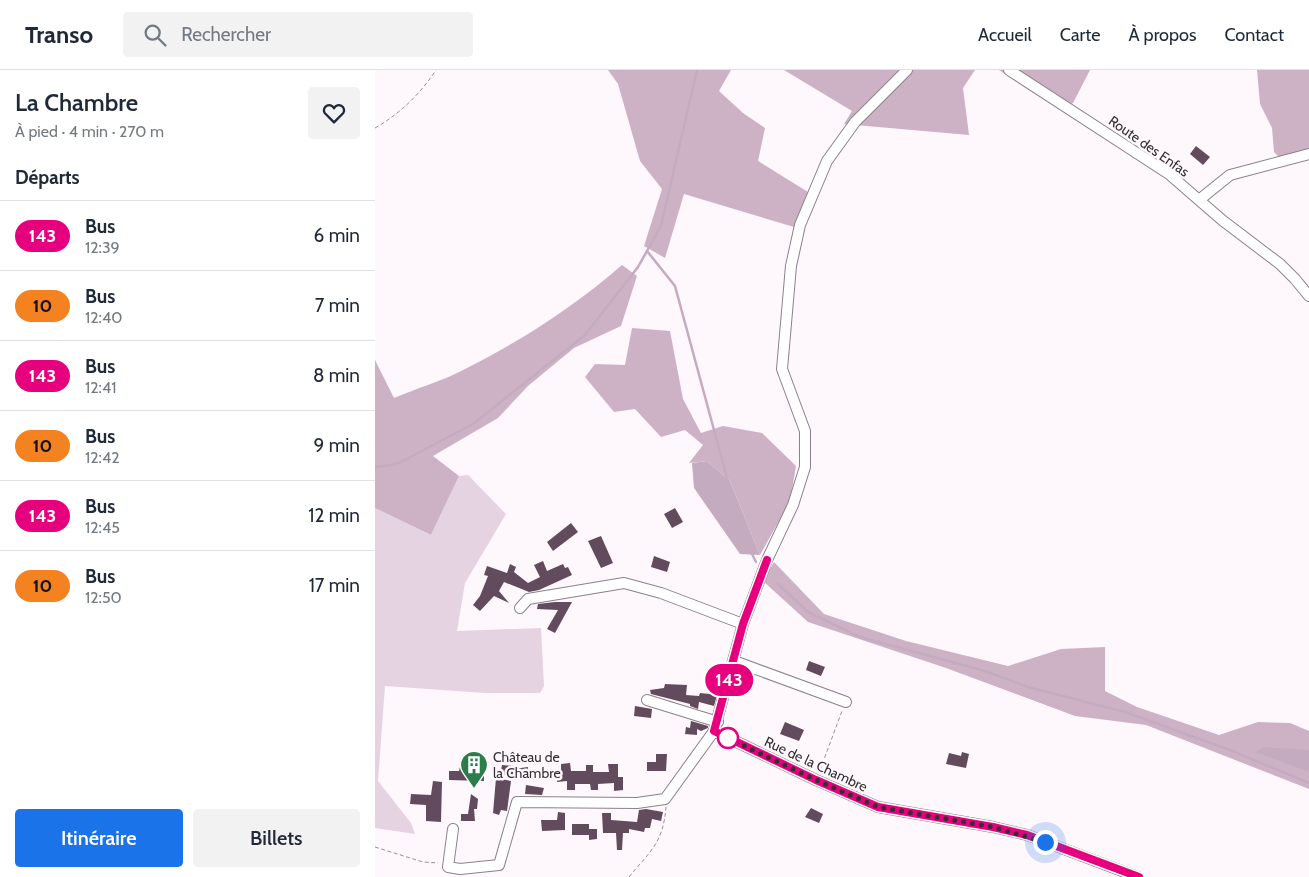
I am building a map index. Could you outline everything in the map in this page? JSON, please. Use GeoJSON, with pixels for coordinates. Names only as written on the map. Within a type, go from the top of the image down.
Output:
{"type":"FeatureCollection","features":[{"type":"Feature","properties":{"kind":"street"},"geometry":{"type":"LineString","coordinates":[[453,829],[448,867],[460,869],[499,865],[517,802],[637,804],[665,799],[716,726],[743,624],[767,560],[793,505],[805,467],[805,431],[782,370],[791,266],[800,224],[827,161],[855,122],[907,70]]}},
{"type":"Feature","properties":{"kind":"street","name":"Route des Enfas"},"geometry":{"type":"LineString","coordinates":[[1009,70],[1160,168],[1280,264],[1309,296]]}},
{"type":"Feature","properties":{"kind":"street"},"geometry":{"type":"LineString","coordinates":[[1199,200],[1230,174],[1309,154]]}},
{"type":"Feature","properties":{"kind":"street"},"geometry":{"type":"LineString","coordinates":[[520,608],[528,599],[624,583],[661,592],[743,624]]}},
{"type":"Feature","properties":{"kind":"street"},"geometry":{"type":"LineString","coordinates":[[735,660],[846,702]]}},
{"type":"Feature","properties":{"kind":"street","name":"Rue de la Chambre"},"geometry":{"type":"LineString","coordinates":[[647,700],[716,726],[816,780],[878,807],[993,827],[1027,835],[1139,877]]}},
{"type":"Feature","properties":{"kind":"path"},"geometry":{"type":"LineString","coordinates":[[375,128],[387,121],[421,93],[436,70]]}},
{"type":"Feature","properties":{"kind":"path"},"geometry":{"type":"LineString","coordinates":[[816,780],[846,702]]}},
{"type":"Feature","properties":{"kind":"path"},"geometry":{"type":"LineString","coordinates":[[629,877],[655,849],[663,826],[666,809],[665,799]]}},
{"type":"Feature","properties":{"kind":"path"},"geometry":{"type":"LineString","coordinates":[[375,847],[423,862],[449,864]]}},
{"type":"Feature","properties":{"kind":"shaded area"},"geometry":{"type":"Polygon","coordinates":[[[608,70],[731,70],[719,91],[743,113],[765,128],[758,161],[808,192],[794,227],[684,194],[665,258],[644,246],[662,189],[640,161],[618,84],[608,70]]]}},
{"type":"Feature","properties":{"kind":"shaded area"},"geometry":{"type":"Polygon","coordinates":[[[784,70],[975,70],[963,88],[969,135],[844,124],[852,111],[784,70]]]}},
{"type":"Feature","properties":{"kind":"shaded area"},"geometry":{"type":"Polygon","coordinates":[[[999,70],[1090,70],[1073,103],[1059,109],[999,70]]]}},
{"type":"Feature","properties":{"kind":"shaded area"},"geometry":{"type":"Polygon","coordinates":[[[1257,70],[1309,70],[1309,151],[1280,158],[1274,152],[1272,128],[1260,104],[1257,70]]]}},
{"type":"Feature","properties":{"kind":"shaded area"},"geometry":{"type":"Polygon","coordinates":[[[622,265],[637,276],[621,326],[574,348],[528,386],[498,418],[433,456],[459,476],[431,535],[375,508],[375,360],[394,398],[439,381],[527,335],[586,295],[622,265]]]}},
{"type":"Feature","properties":{"kind":"shaded area"},"geometry":{"type":"Polygon","coordinates":[[[632,328],[670,331],[683,399],[701,433],[723,426],[762,433],[796,466],[790,501],[760,555],[730,481],[707,461],[689,463],[703,445],[685,430],[661,437],[635,409],[614,412],[585,377],[595,364],[625,365],[632,328]]]}},
{"type":"Feature","properties":{"kind":"shaded area"},"geometry":{"type":"Polygon","coordinates":[[[707,461],[730,481],[760,555],[740,554],[694,488],[692,463],[707,461]]]}},
{"type":"Feature","properties":{"kind":"shaded area"},"geometry":{"type":"Polygon","coordinates":[[[468,475],[506,514],[465,583],[457,631],[541,628],[544,686],[540,693],[485,693],[385,686],[378,781],[411,823],[415,834],[375,828],[375,508],[431,535],[459,476],[468,475]]]}},
{"type":"Feature","properties":{"kind":"shaded area"},"geometry":{"type":"Polygon","coordinates":[[[774,562],[824,614],[906,641],[1008,666],[1061,649],[1105,647],[1105,691],[1137,707],[1219,735],[1258,722],[1290,723],[1309,731],[1309,789],[1146,725],[1075,716],[946,668],[808,622],[763,581],[774,562]]]}},
{"type":"Feature","properties":{"kind":"shaded area"},"geometry":{"type":"Polygon","coordinates":[[[1264,747],[1309,750],[1309,772],[1256,752],[1264,747]]]}},
{"type":"Feature","properties":{"kind":"building"},"geometry":{"type":"Polygon","coordinates":[[[1196,146],[1210,157],[1203,165],[1190,154],[1196,146]]]}},
{"type":"Feature","properties":{"kind":"building"},"geometry":{"type":"Polygon","coordinates":[[[675,508],[683,522],[672,528],[664,514],[675,508]]]}},
{"type":"Feature","properties":{"kind":"building"},"geometry":{"type":"Polygon","coordinates":[[[571,523],[578,532],[553,551],[547,542],[571,523]]]}},
{"type":"Feature","properties":{"kind":"building"},"geometry":{"type":"Polygon","coordinates":[[[601,536],[613,563],[601,568],[588,541],[601,536]]]}},
{"type":"Feature","properties":{"kind":"building"},"geometry":{"type":"Polygon","coordinates":[[[654,556],[670,562],[667,572],[651,567],[654,556]]]}},
{"type":"Feature","properties":{"kind":"building"},"geometry":{"type":"Polygon","coordinates":[[[543,561],[547,571],[563,564],[565,568],[568,567],[572,575],[539,590],[529,592],[504,582],[499,591],[509,603],[494,596],[480,611],[473,605],[480,596],[488,576],[484,575],[487,566],[507,573],[510,564],[516,567],[514,572],[528,583],[540,577],[534,565],[543,561]]]}},
{"type":"Feature","properties":{"kind":"building"},"geometry":{"type":"Polygon","coordinates":[[[572,602],[555,633],[547,629],[558,610],[537,609],[538,604],[572,602]]]}},
{"type":"Feature","properties":{"kind":"building"},"geometry":{"type":"Polygon","coordinates":[[[809,661],[825,667],[821,676],[806,670],[809,661]]]}},
{"type":"Feature","properties":{"kind":"building"},"geometry":{"type":"Polygon","coordinates":[[[665,684],[687,685],[686,695],[699,696],[700,693],[710,694],[711,689],[718,691],[714,706],[699,702],[698,709],[690,706],[690,704],[651,694],[650,690],[664,688],[665,684]]]}},
{"type":"Feature","properties":{"kind":"building"},"geometry":{"type":"Polygon","coordinates":[[[635,706],[652,709],[651,718],[634,716],[635,706]]]}},
{"type":"Feature","properties":{"kind":"building"},"geometry":{"type":"Polygon","coordinates":[[[691,721],[708,726],[708,728],[701,731],[697,729],[697,735],[685,734],[686,727],[690,728],[691,721]]]}},
{"type":"Feature","properties":{"kind":"building"},"geometry":{"type":"Polygon","coordinates":[[[785,722],[804,730],[799,741],[780,734],[785,722]]]}},
{"type":"Feature","properties":{"kind":"building"},"geometry":{"type":"Polygon","coordinates":[[[962,752],[969,754],[966,768],[946,764],[949,753],[961,756],[962,752]]]}},
{"type":"Feature","properties":{"kind":"building"},"geometry":{"type":"Polygon","coordinates":[[[656,754],[667,754],[666,771],[647,771],[647,762],[656,762],[656,754]]]}},
{"type":"Feature","properties":{"kind":"building"},"geometry":{"type":"Polygon","coordinates":[[[570,763],[571,771],[586,771],[586,765],[593,765],[593,772],[609,772],[608,764],[618,764],[618,777],[623,777],[623,790],[614,791],[614,783],[598,784],[598,790],[591,790],[590,784],[575,784],[575,790],[567,790],[567,781],[557,782],[557,771],[561,771],[561,764],[570,763]]]}},
{"type":"Feature","properties":{"kind":"building"},"geometry":{"type":"Polygon","coordinates":[[[502,765],[514,766],[514,769],[528,767],[528,774],[500,775],[502,765]]]}},
{"type":"Feature","properties":{"kind":"building","name":"Château de la Chambre"},"geometry":{"type":"Polygon","coordinates":[[[460,767],[470,768],[470,771],[484,771],[484,781],[449,780],[449,771],[459,771],[460,767]]]}},
{"type":"Feature","properties":{"kind":"building"},"geometry":{"type":"Polygon","coordinates":[[[496,778],[511,781],[507,811],[501,810],[499,815],[493,813],[496,778]]]}},
{"type":"Feature","properties":{"kind":"building"},"geometry":{"type":"Polygon","coordinates":[[[433,781],[442,782],[441,822],[426,821],[426,805],[410,804],[411,794],[431,795],[433,781]]]}},
{"type":"Feature","properties":{"kind":"building"},"geometry":{"type":"Polygon","coordinates":[[[526,785],[544,788],[542,795],[525,794],[526,785]]]}},
{"type":"Feature","properties":{"kind":"building"},"geometry":{"type":"Polygon","coordinates":[[[471,794],[478,799],[477,809],[474,809],[475,821],[461,821],[461,814],[468,814],[471,794]]]}},
{"type":"Feature","properties":{"kind":"building"},"geometry":{"type":"Polygon","coordinates":[[[811,808],[823,814],[819,823],[805,817],[811,808]]]}},
{"type":"Feature","properties":{"kind":"building"},"geometry":{"type":"Polygon","coordinates":[[[646,809],[663,812],[661,821],[652,819],[650,828],[645,828],[644,832],[629,829],[629,833],[623,833],[622,850],[617,850],[616,833],[603,833],[602,813],[611,813],[611,820],[637,822],[639,810],[646,809]]]}},
{"type":"Feature","properties":{"kind":"building"},"geometry":{"type":"Polygon","coordinates":[[[558,812],[565,813],[565,830],[542,831],[541,820],[557,820],[558,812]]]}},
{"type":"Feature","properties":{"kind":"building"},"geometry":{"type":"Polygon","coordinates":[[[572,824],[589,824],[589,829],[597,829],[597,839],[589,840],[589,835],[572,835],[572,824]]]}},
{"type":"Feature","properties":{"kind":"waterway"},"geometry":{"type":"LineString","coordinates":[[375,467],[397,464],[473,424],[585,335],[638,267],[661,226],[697,70]]}},
{"type":"Feature","properties":{"kind":"waterway"},"geometry":{"type":"LineString","coordinates":[[647,251],[675,286],[727,478]]}},
{"type":"Feature","properties":{"kind":"waterway"},"geometry":{"type":"LineString","coordinates":[[751,552],[756,562]]}},
{"type":"Feature","properties":{"kind":"waterway"},"geometry":{"type":"LineString","coordinates":[[778,584],[808,612],[860,637],[985,671],[1028,687],[1125,712],[1230,750],[1309,783]]}},
{"type":"Feature","properties":{"kind":"bus line","name":"143"},"geometry":{"type":"LineString","coordinates":[[767,560],[743,624],[735,660],[714,731],[816,780],[878,807],[993,827],[1027,835],[1139,877]]}},
{"type":"Feature","properties":{"kind":"place","name":"Château de la Chambre"},"geometry":{"type":"Point","coordinates":[474,789]}},
{"type":"Feature","properties":{"kind":"route"},"geometry":{"type":"LineString","coordinates":[[728,738],[878,807],[993,827],[1027,835],[1045,842]]}}]}
